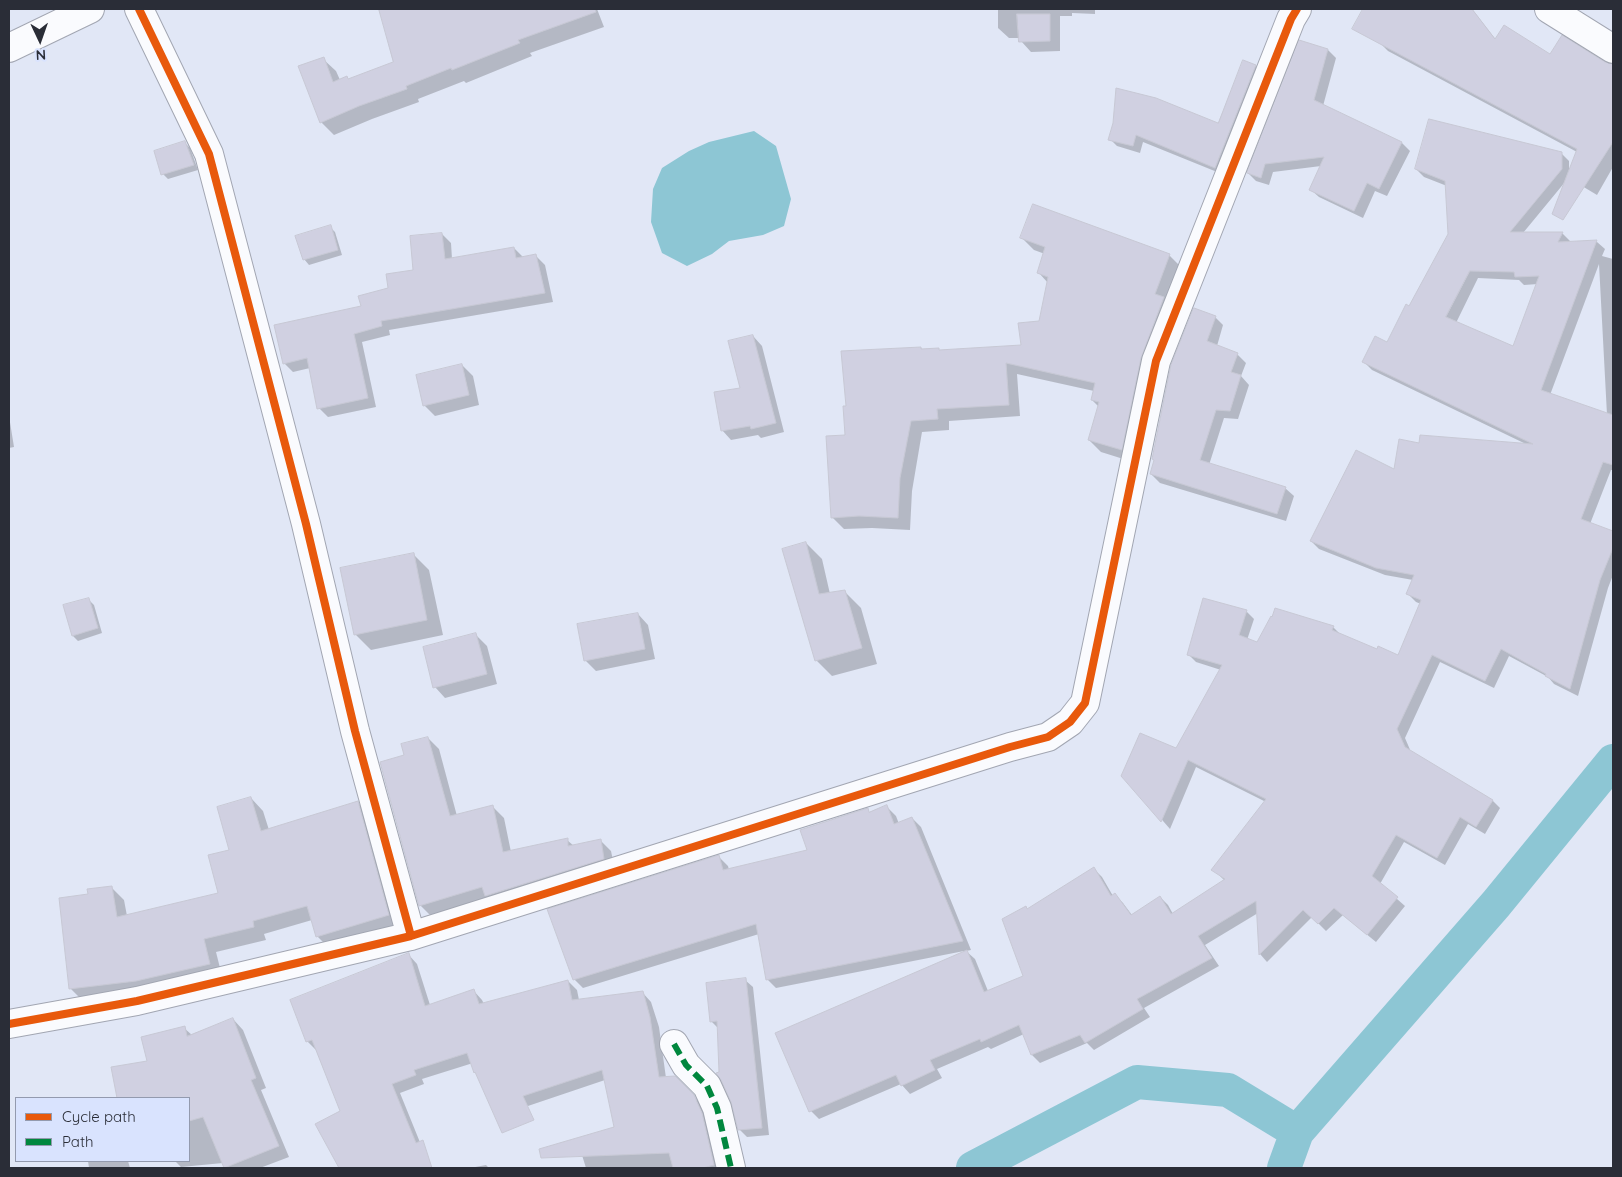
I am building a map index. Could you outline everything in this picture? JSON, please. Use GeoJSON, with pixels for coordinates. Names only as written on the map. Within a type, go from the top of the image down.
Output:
{"type":"FeatureCollection","features":[{"type":"Feature","properties":{"kind":"street"},"geometry":{"type":"LineString","coordinates":[[9,48],[90,9]]}},
{"type":"Feature","properties":{"kind":"street"},"geometry":{"type":"LineString","coordinates":[[139,9],[209,154],[306,524],[355,731],[411,936]]}},
{"type":"Feature","properties":{"kind":"street"},"geometry":{"type":"LineString","coordinates":[[9,1024],[137,1001],[411,936],[1010,747],[1048,738],[1070,722],[1085,703],[1156,361],[1291,19],[1297,9]]}},
{"type":"Feature","properties":{"kind":"street"},"geometry":{"type":"LineString","coordinates":[[1549,9],[1613,49]]}},
{"type":"Feature","properties":{"kind":"street"},"geometry":{"type":"LineString","coordinates":[[674,1044],[686,1065],[707,1086],[717,1108],[730,1168]]}},
{"type":"Feature","properties":{"kind":"water"},"geometry":{"type":"Polygon","coordinates":[[[754,131],[776,146],[791,199],[784,226],[763,235],[729,241],[712,254],[687,266],[662,253],[651,222],[653,189],[662,168],[689,151],[709,142],[754,131]]]}},
{"type":"Feature","properties":{"kind":"building"},"geometry":{"type":"Polygon","coordinates":[[[379,9],[595,9],[596,12],[518,40],[520,43],[406,86],[407,89],[359,106],[320,123],[298,66],[324,57],[333,82],[347,76],[348,79],[393,62],[379,9]]]}},
{"type":"Feature","properties":{"kind":"building"},"geometry":{"type":"Polygon","coordinates":[[[1363,9],[1472,9],[1495,39],[1504,25],[1550,54],[1562,35],[1605,62],[1613,64],[1613,142],[1563,220],[1552,214],[1577,149],[1352,29],[1363,9]]]}},
{"type":"Feature","properties":{"kind":"building"},"geometry":{"type":"Polygon","coordinates":[[[1017,14],[1050,14],[1050,41],[1019,42],[1017,14]]]}},
{"type":"Feature","properties":{"kind":"building"},"geometry":{"type":"Polygon","coordinates":[[[1299,40],[1328,49],[1314,100],[1402,142],[1379,189],[1367,183],[1354,211],[1309,190],[1324,157],[1265,164],[1261,178],[1247,173],[1299,40]]]}},
{"type":"Feature","properties":{"kind":"building"},"geometry":{"type":"Polygon","coordinates":[[[1243,60],[1256,65],[1215,168],[1136,135],[1133,146],[1108,140],[1113,123],[1116,88],[1156,98],[1218,123],[1243,60]]]}},
{"type":"Feature","properties":{"kind":"building"},"geometry":{"type":"Polygon","coordinates":[[[1429,119],[1562,152],[1562,169],[1510,232],[1563,232],[1558,242],[1597,240],[1541,390],[1613,415],[1613,465],[1603,462],[1581,519],[1613,531],[1613,548],[1600,580],[1570,689],[1501,649],[1485,681],[1432,655],[1397,729],[1405,747],[1493,800],[1476,827],[1460,817],[1437,858],[1396,835],[1372,876],[1398,897],[1367,935],[1334,908],[1318,924],[1303,910],[1259,955],[1256,901],[1198,936],[1212,958],[1137,999],[1143,1009],[1085,1043],[1080,1035],[1031,1055],[1019,1025],[981,1042],[980,1039],[930,1060],[935,1070],[901,1086],[896,1075],[809,1112],[775,1033],[967,950],[984,992],[1023,976],[1002,919],[1026,906],[1027,909],[1094,867],[1111,896],[1115,893],[1131,915],[1160,896],[1171,914],[1225,879],[1211,870],[1266,799],[1188,760],[1161,822],[1121,776],[1140,733],[1176,748],[1222,665],[1187,655],[1203,598],[1247,610],[1239,635],[1257,642],[1272,617],[1275,608],[1334,626],[1332,630],[1377,649],[1378,646],[1398,655],[1421,600],[1406,594],[1414,575],[1376,568],[1310,541],[1356,450],[1394,469],[1399,439],[1419,443],[1420,435],[1533,444],[1362,362],[1375,336],[1387,342],[1406,304],[1409,306],[1448,234],[1445,181],[1415,169],[1429,119]],[[1470,271],[1446,317],[1513,346],[1539,276],[1515,277],[1514,272],[1470,271]]]}},
{"type":"Feature","properties":{"kind":"building"},"geometry":{"type":"Polygon","coordinates":[[[185,141],[194,165],[161,175],[154,151],[185,141]]]}},
{"type":"Feature","properties":{"kind":"building"},"geometry":{"type":"Polygon","coordinates":[[[1033,204],[1170,254],[1155,294],[1164,297],[1141,358],[1122,450],[1088,440],[1099,402],[1091,400],[1095,383],[1006,363],[1009,405],[937,409],[938,419],[911,421],[900,478],[898,518],[859,516],[831,518],[826,436],[845,435],[843,406],[846,406],[841,351],[921,347],[921,349],[939,348],[939,350],[1021,345],[1018,323],[1039,321],[1048,277],[1037,273],[1045,247],[1020,238],[1033,204]]]}},
{"type":"Feature","properties":{"kind":"building"},"geometry":{"type":"Polygon","coordinates":[[[331,225],[338,250],[303,260],[295,236],[331,225]]]}},
{"type":"Feature","properties":{"kind":"building"},"geometry":{"type":"Polygon","coordinates":[[[442,233],[445,259],[514,247],[516,258],[536,254],[545,293],[381,321],[382,326],[354,334],[368,398],[317,409],[307,358],[283,364],[274,325],[361,306],[358,296],[388,288],[386,274],[413,270],[410,236],[442,233]]]}},
{"type":"Feature","properties":{"kind":"building"},"geometry":{"type":"Polygon","coordinates":[[[1194,308],[1216,316],[1207,341],[1238,353],[1231,372],[1241,375],[1230,411],[1216,410],[1200,460],[1286,487],[1277,514],[1150,474],[1171,365],[1194,308]]]}},
{"type":"Feature","properties":{"kind":"building"},"geometry":{"type":"Polygon","coordinates":[[[753,335],[776,423],[751,429],[750,426],[721,431],[714,392],[740,388],[728,341],[753,335]]]}},
{"type":"Feature","properties":{"kind":"building"},"geometry":{"type":"Polygon","coordinates":[[[462,364],[469,395],[423,406],[416,375],[462,364]]]}},
{"type":"Feature","properties":{"kind":"building"},"geometry":{"type":"Polygon","coordinates":[[[806,542],[819,594],[845,590],[862,648],[815,661],[782,549],[806,542]]]}},
{"type":"Feature","properties":{"kind":"building"},"geometry":{"type":"Polygon","coordinates":[[[414,553],[427,620],[354,635],[340,568],[414,553]]]}},
{"type":"Feature","properties":{"kind":"building"},"geometry":{"type":"Polygon","coordinates":[[[89,598],[98,628],[72,636],[63,605],[89,598]]]}},
{"type":"Feature","properties":{"kind":"building"},"geometry":{"type":"Polygon","coordinates":[[[638,613],[645,649],[584,661],[577,624],[638,613]]]}},
{"type":"Feature","properties":{"kind":"building"},"geometry":{"type":"Polygon","coordinates":[[[476,633],[487,674],[433,688],[423,647],[476,633]]]}},
{"type":"Feature","properties":{"kind":"building"},"geometry":{"type":"Polygon","coordinates":[[[428,737],[450,816],[493,805],[503,852],[568,838],[568,846],[601,839],[604,859],[485,896],[482,887],[419,906],[380,762],[404,755],[401,744],[428,737]]]}},
{"type":"Feature","properties":{"kind":"building"},"geometry":{"type":"Polygon","coordinates":[[[251,797],[261,831],[358,801],[389,915],[316,937],[307,906],[253,921],[254,927],[204,939],[210,964],[136,981],[69,989],[59,898],[88,894],[87,889],[112,886],[117,917],[218,893],[208,855],[229,850],[217,807],[251,797]]]}},
{"type":"Feature","properties":{"kind":"building"},"geometry":{"type":"Polygon","coordinates":[[[887,805],[894,824],[912,817],[963,941],[766,980],[756,924],[573,980],[547,909],[719,855],[723,870],[807,850],[800,830],[868,808],[869,812],[887,805]]]}},
{"type":"Feature","properties":{"kind":"building"},"geometry":{"type":"Polygon","coordinates":[[[409,953],[425,1006],[474,989],[479,1004],[568,980],[572,1000],[643,991],[650,1017],[659,1077],[675,1076],[694,1095],[702,1113],[714,1165],[703,1168],[673,1168],[669,1153],[541,1158],[539,1149],[614,1127],[602,1070],[523,1096],[534,1120],[502,1133],[474,1073],[467,1053],[414,1070],[416,1075],[392,1084],[416,1143],[423,1140],[432,1168],[339,1168],[315,1124],[340,1111],[312,1040],[306,1042],[290,1000],[409,953]]]}},
{"type":"Feature","properties":{"kind":"building"},"geometry":{"type":"Polygon","coordinates":[[[746,978],[762,1128],[738,1130],[731,1102],[716,1073],[719,1072],[717,1021],[710,1022],[706,983],[746,978]]]}},
{"type":"Feature","properties":{"kind":"building"},"geometry":{"type":"Polygon","coordinates":[[[233,1018],[256,1078],[251,1080],[279,1146],[224,1168],[203,1117],[190,1121],[190,1097],[117,1097],[111,1067],[147,1061],[141,1037],[185,1026],[187,1036],[233,1018]]]}},
{"type":"Feature","properties":{"kind":"waterway"},"geometry":{"type":"LineString","coordinates":[[1284,1168],[1297,1132],[1496,904],[1613,761]]}},
{"type":"Feature","properties":{"kind":"waterway"},"geometry":{"type":"LineString","coordinates":[[973,1168],[1137,1082],[1228,1090],[1297,1132]]}},
{"type":"Feature","properties":{"kind":"marked path"},"geometry":{"type":"LineString","coordinates":[[674,1044],[686,1065],[707,1086],[717,1108],[731,1168]]}},
{"type":"Feature","properties":{"kind":"cycle path"},"geometry":{"type":"LineString","coordinates":[[139,9],[209,154],[306,524],[355,731],[411,936]]}},
{"type":"Feature","properties":{"kind":"cycle path"},"geometry":{"type":"LineString","coordinates":[[9,1024],[137,1001],[411,936],[1010,747],[1048,737],[1070,722],[1085,703],[1156,361],[1291,19],[1297,9]]}}]}
